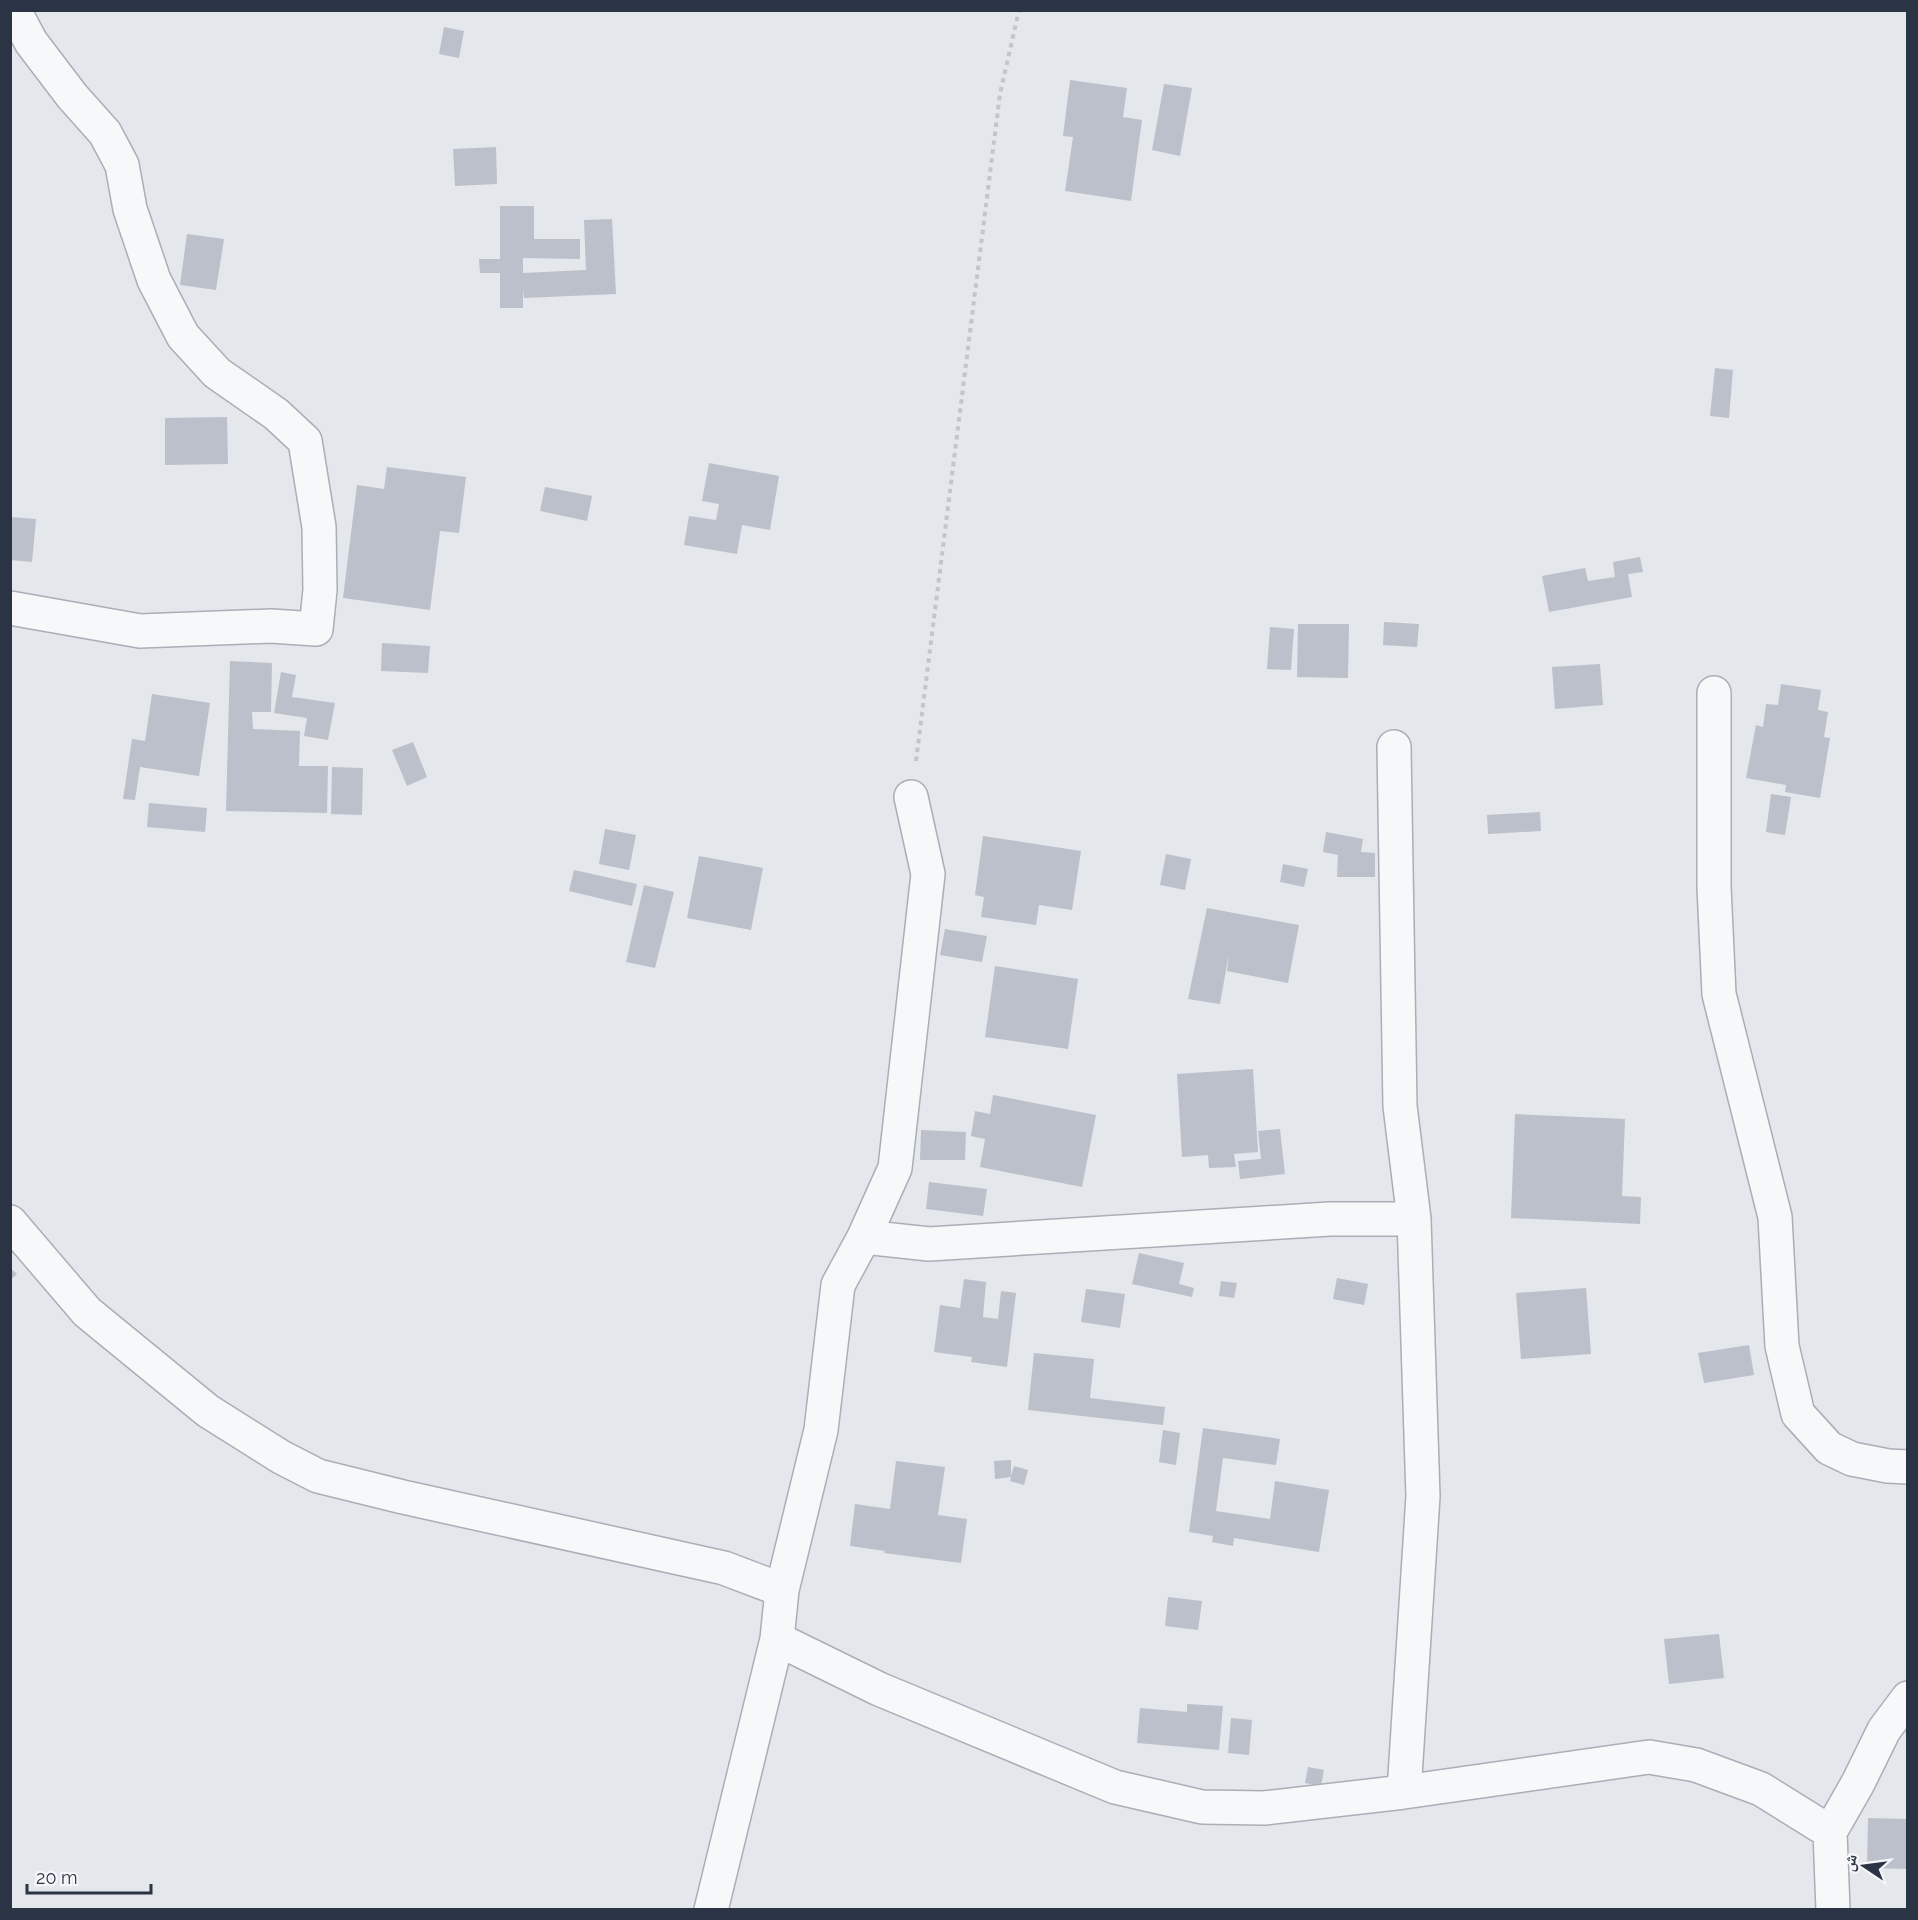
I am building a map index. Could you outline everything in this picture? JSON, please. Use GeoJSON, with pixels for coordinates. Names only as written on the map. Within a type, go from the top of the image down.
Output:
{"type":"FeatureCollection","features":[{"type":"Feature","properties":{"kind":"street"},"geometry":{"type":"LineString","coordinates":[[10,608],[140,631],[271,626],[316,629],[320,590],[319,526],[305,441],[276,414],[217,374],[183,336],[154,280],[130,209],[122,165],[105,134],[72,96],[31,42],[14,10]]}},
{"type":"Feature","properties":{"kind":"street"},"geometry":{"type":"LineString","coordinates":[[1714,693],[1714,887],[1719,994],[1774,1217],[1782,1346],[1797,1414],[1829,1448],[1852,1460],[1908,1467]]}},
{"type":"Feature","properties":{"kind":"street"},"geometry":{"type":"LineString","coordinates":[[1394,747],[1401,1106],[1414,1219],[1424,1496],[1404,1792]]}},
{"type":"Feature","properties":{"kind":"street"},"geometry":{"type":"LineString","coordinates":[[711,1910],[777,1638],[782,1590],[821,1430],[838,1286],[864,1237],[895,1168],[928,874],[911,797]]}},
{"type":"Feature","properties":{"kind":"street"},"geometry":{"type":"LineString","coordinates":[[864,1237],[929,1244],[1330,1219],[1414,1219]]}},
{"type":"Feature","properties":{"kind":"street"},"geometry":{"type":"LineString","coordinates":[[10,1222],[87,1312],[208,1411],[281,1457],[318,1476],[724,1568],[782,1590]]}},
{"type":"Feature","properties":{"kind":"street"},"geometry":{"type":"LineString","coordinates":[[777,1638],[879,1689],[1114,1787],[1202,1807],[1264,1808],[1404,1792],[1649,1757],[1696,1765],[1761,1789],[1830,1832]]}},
{"type":"Feature","properties":{"kind":"street"},"geometry":{"type":"LineString","coordinates":[[1833,1910],[1830,1832],[1858,1783],[1884,1730],[1908,1698]]}},
{"type":"Feature","properties":{"kind":"path"},"geometry":{"type":"LineString","coordinates":[[911,797],[1000,94],[1019,10]]}},
{"type":"Feature","properties":{"kind":"building"},"geometry":{"type":"Polygon","coordinates":[[[444,27],[464,31],[459,58],[439,54],[444,27]]]}},
{"type":"Feature","properties":{"kind":"building"},"geometry":{"type":"Polygon","coordinates":[[[1070,80],[1127,88],[1123,117],[1142,120],[1131,201],[1065,191],[1073,137],[1063,136],[1070,80]]]}},
{"type":"Feature","properties":{"kind":"building"},"geometry":{"type":"Polygon","coordinates":[[[1164,84],[1192,88],[1180,156],[1152,150],[1164,84]]]}},
{"type":"Feature","properties":{"kind":"building"},"geometry":{"type":"Polygon","coordinates":[[[496,147],[497,184],[455,186],[453,149],[496,147]]]}},
{"type":"Feature","properties":{"kind":"building"},"geometry":{"type":"Polygon","coordinates":[[[500,206],[534,206],[534,239],[580,239],[580,259],[523,258],[523,273],[586,270],[584,220],[612,219],[616,294],[524,298],[523,289],[523,308],[500,308],[500,273],[480,273],[479,259],[500,259],[500,206]]]}},
{"type":"Feature","properties":{"kind":"building"},"geometry":{"type":"Polygon","coordinates":[[[187,234],[224,239],[216,290],[180,285],[187,234]]]}},
{"type":"Feature","properties":{"kind":"building"},"geometry":{"type":"Polygon","coordinates":[[[1715,368],[1733,370],[1729,418],[1710,416],[1715,368]]]}},
{"type":"Feature","properties":{"kind":"building"},"geometry":{"type":"Polygon","coordinates":[[[227,417],[228,464],[165,465],[165,418],[227,417]]]}},
{"type":"Feature","properties":{"kind":"building"},"geometry":{"type":"Polygon","coordinates":[[[709,463],[779,476],[770,530],[742,525],[737,554],[684,545],[689,516],[716,520],[719,504],[702,501],[709,463]]]}},
{"type":"Feature","properties":{"kind":"building"},"geometry":{"type":"Polygon","coordinates":[[[387,467],[466,477],[459,533],[440,531],[430,610],[343,598],[357,485],[384,489],[387,467]]]}},
{"type":"Feature","properties":{"kind":"building"},"geometry":{"type":"Polygon","coordinates":[[[545,487],[592,496],[587,521],[540,511],[545,487]]]}},
{"type":"Feature","properties":{"kind":"building"},"geometry":{"type":"Polygon","coordinates":[[[10,517],[36,519],[32,562],[10,560],[10,517]]]}},
{"type":"Feature","properties":{"kind":"building"},"geometry":{"type":"Polygon","coordinates":[[[1640,557],[1643,572],[1628,574],[1632,597],[1549,612],[1542,576],[1585,568],[1588,581],[1615,577],[1613,562],[1640,557]]]}},
{"type":"Feature","properties":{"kind":"building"},"geometry":{"type":"Polygon","coordinates":[[[1384,622],[1419,624],[1417,647],[1383,645],[1384,622]]]}},
{"type":"Feature","properties":{"kind":"building"},"geometry":{"type":"Polygon","coordinates":[[[1298,624],[1349,624],[1348,678],[1297,677],[1298,624]]]}},
{"type":"Feature","properties":{"kind":"building"},"geometry":{"type":"Polygon","coordinates":[[[1270,627],[1294,629],[1291,670],[1267,669],[1270,627]]]}},
{"type":"Feature","properties":{"kind":"building"},"geometry":{"type":"Polygon","coordinates":[[[382,643],[430,646],[428,673],[381,671],[382,643]]]}},
{"type":"Feature","properties":{"kind":"building"},"geometry":{"type":"Polygon","coordinates":[[[230,661],[272,663],[271,712],[252,712],[253,729],[300,731],[299,766],[328,766],[327,813],[226,811],[230,661]]]}},
{"type":"Feature","properties":{"kind":"building"},"geometry":{"type":"Polygon","coordinates":[[[1600,664],[1603,705],[1555,709],[1552,667],[1600,664]]]}},
{"type":"Feature","properties":{"kind":"building"},"geometry":{"type":"Polygon","coordinates":[[[281,672],[296,675],[292,697],[335,703],[328,740],[304,736],[307,718],[274,713],[281,672]]]}},
{"type":"Feature","properties":{"kind":"building"},"geometry":{"type":"Polygon","coordinates":[[[1781,684],[1821,690],[1818,710],[1828,712],[1824,737],[1830,738],[1820,798],[1785,792],[1786,785],[1746,778],[1756,725],[1763,727],[1766,704],[1778,705],[1781,684]]]}},
{"type":"Feature","properties":{"kind":"building"},"geometry":{"type":"Polygon","coordinates":[[[152,694],[210,703],[199,776],[140,767],[135,800],[123,799],[132,739],[145,741],[152,694]]]}},
{"type":"Feature","properties":{"kind":"building"},"geometry":{"type":"Polygon","coordinates":[[[413,742],[427,777],[407,786],[392,750],[413,742]]]}},
{"type":"Feature","properties":{"kind":"building"},"geometry":{"type":"Polygon","coordinates":[[[332,767],[363,768],[362,815],[331,814],[332,767]]]}},
{"type":"Feature","properties":{"kind":"building"},"geometry":{"type":"Polygon","coordinates":[[[1771,794],[1791,797],[1785,835],[1766,832],[1771,794]]]}},
{"type":"Feature","properties":{"kind":"building"},"geometry":{"type":"Polygon","coordinates":[[[149,803],[207,808],[205,832],[147,827],[149,803]]]}},
{"type":"Feature","properties":{"kind":"building"},"geometry":{"type":"Polygon","coordinates":[[[1540,812],[1541,831],[1488,834],[1487,815],[1540,812]]]}},
{"type":"Feature","properties":{"kind":"building"},"geometry":{"type":"Polygon","coordinates":[[[605,829],[636,835],[629,870],[599,864],[605,829]]]}},
{"type":"Feature","properties":{"kind":"building"},"geometry":{"type":"Polygon","coordinates":[[[1326,832],[1363,839],[1361,852],[1375,853],[1375,877],[1337,877],[1338,855],[1323,852],[1326,832]]]}},
{"type":"Feature","properties":{"kind":"building"},"geometry":{"type":"Polygon","coordinates":[[[983,836],[1081,851],[1072,910],[1039,905],[1036,925],[981,917],[984,897],[975,895],[983,836]]]}},
{"type":"Feature","properties":{"kind":"building"},"geometry":{"type":"Polygon","coordinates":[[[1166,854],[1191,859],[1185,890],[1160,885],[1166,854]]]}},
{"type":"Feature","properties":{"kind":"building"},"geometry":{"type":"Polygon","coordinates":[[[699,856],[763,868],[751,930],[687,918],[699,856]]]}},
{"type":"Feature","properties":{"kind":"building"},"geometry":{"type":"Polygon","coordinates":[[[1283,864],[1308,869],[1304,887],[1280,882],[1283,864]]]}},
{"type":"Feature","properties":{"kind":"building"},"geometry":{"type":"Polygon","coordinates":[[[574,870],[637,884],[632,906],[569,891],[574,870]]]}},
{"type":"Feature","properties":{"kind":"building"},"geometry":{"type":"Polygon","coordinates":[[[644,885],[674,892],[655,968],[626,962],[644,885]]]}},
{"type":"Feature","properties":{"kind":"building"},"geometry":{"type":"Polygon","coordinates":[[[1207,908],[1299,925],[1288,983],[1227,971],[1229,953],[1220,1004],[1188,999],[1207,908]]]}},
{"type":"Feature","properties":{"kind":"building"},"geometry":{"type":"Polygon","coordinates":[[[945,929],[987,936],[982,962],[940,955],[945,929]]]}},
{"type":"Feature","properties":{"kind":"building"},"geometry":{"type":"Polygon","coordinates":[[[995,966],[1078,979],[1068,1049],[985,1037],[995,966]]]}},
{"type":"Feature","properties":{"kind":"building"},"geometry":{"type":"Polygon","coordinates":[[[1253,1069],[1258,1152],[1234,1154],[1236,1167],[1209,1168],[1208,1155],[1182,1157],[1177,1074],[1253,1069]]]}},
{"type":"Feature","properties":{"kind":"building"},"geometry":{"type":"Polygon","coordinates":[[[993,1095],[1096,1115],[1082,1187],[980,1167],[985,1139],[971,1136],[975,1111],[990,1114],[993,1095]]]}},
{"type":"Feature","properties":{"kind":"building"},"geometry":{"type":"Polygon","coordinates":[[[1515,1114],[1625,1119],[1622,1196],[1641,1197],[1640,1224],[1511,1218],[1515,1114]]]}},
{"type":"Feature","properties":{"kind":"building"},"geometry":{"type":"Polygon","coordinates":[[[1280,1129],[1285,1174],[1240,1179],[1238,1161],[1261,1159],[1258,1131],[1280,1129]]]}},
{"type":"Feature","properties":{"kind":"building"},"geometry":{"type":"Polygon","coordinates":[[[921,1130],[966,1132],[965,1160],[920,1160],[921,1130]]]}},
{"type":"Feature","properties":{"kind":"building"},"geometry":{"type":"Polygon","coordinates":[[[929,1182],[987,1189],[983,1216],[926,1209],[929,1182]]]}},
{"type":"Feature","properties":{"kind":"building"},"geometry":{"type":"Polygon","coordinates":[[[1139,1253],[1184,1263],[1179,1284],[1194,1288],[1192,1297],[1132,1284],[1139,1253]]]}},
{"type":"Feature","properties":{"kind":"building"},"geometry":{"type":"Polygon","coordinates":[[[10,1268],[17,1274],[10,1280],[10,1268]]]}},
{"type":"Feature","properties":{"kind":"building"},"geometry":{"type":"Polygon","coordinates":[[[1337,1278],[1368,1284],[1364,1305],[1333,1299],[1337,1278]]]}},
{"type":"Feature","properties":{"kind":"building"},"geometry":{"type":"Polygon","coordinates":[[[964,1279],[986,1282],[983,1317],[998,1319],[1001,1291],[1016,1293],[1007,1367],[971,1362],[972,1357],[934,1352],[940,1305],[960,1308],[964,1279]]]}},
{"type":"Feature","properties":{"kind":"building"},"geometry":{"type":"Polygon","coordinates":[[[1221,1281],[1237,1283],[1234,1298],[1219,1296],[1221,1281]]]}},
{"type":"Feature","properties":{"kind":"building"},"geometry":{"type":"Polygon","coordinates":[[[1586,1288],[1591,1354],[1521,1359],[1516,1293],[1586,1288]]]}},
{"type":"Feature","properties":{"kind":"building"},"geometry":{"type":"Polygon","coordinates":[[[1086,1289],[1125,1294],[1120,1328],[1081,1322],[1086,1289]]]}},
{"type":"Feature","properties":{"kind":"building"},"geometry":{"type":"Polygon","coordinates":[[[1749,1345],[1754,1375],[1704,1383],[1698,1353],[1749,1345]]]}},
{"type":"Feature","properties":{"kind":"building"},"geometry":{"type":"Polygon","coordinates":[[[1034,1353],[1094,1359],[1090,1398],[1165,1407],[1163,1425],[1028,1410],[1034,1353]]]}},
{"type":"Feature","properties":{"kind":"building"},"geometry":{"type":"Polygon","coordinates":[[[1203,1428],[1280,1439],[1276,1465],[1223,1458],[1216,1511],[1270,1519],[1275,1481],[1329,1490],[1319,1552],[1234,1538],[1233,1546],[1212,1542],[1213,1536],[1189,1532],[1203,1428]]]}},
{"type":"Feature","properties":{"kind":"building"},"geometry":{"type":"Polygon","coordinates":[[[1163,1430],[1180,1433],[1176,1465],[1159,1462],[1163,1430]]]}},
{"type":"Feature","properties":{"kind":"building"},"geometry":{"type":"Polygon","coordinates":[[[1011,1460],[1011,1476],[1014,1466],[1028,1470],[1024,1485],[1010,1481],[1011,1477],[995,1479],[994,1461],[1011,1460]]]}},
{"type":"Feature","properties":{"kind":"building"},"geometry":{"type":"Polygon","coordinates":[[[896,1461],[945,1467],[938,1515],[967,1519],[961,1563],[850,1546],[855,1504],[890,1509],[896,1461]]]}},
{"type":"Feature","properties":{"kind":"building"},"geometry":{"type":"Polygon","coordinates":[[[1168,1597],[1202,1601],[1198,1630],[1165,1626],[1168,1597]]]}},
{"type":"Feature","properties":{"kind":"building"},"geometry":{"type":"Polygon","coordinates":[[[1719,1634],[1724,1678],[1669,1684],[1664,1639],[1719,1634]]]}},
{"type":"Feature","properties":{"kind":"building"},"geometry":{"type":"Polygon","coordinates":[[[1187,1704],[1223,1706],[1219,1750],[1137,1743],[1140,1708],[1187,1712],[1187,1704]]]}},
{"type":"Feature","properties":{"kind":"building"},"geometry":{"type":"Polygon","coordinates":[[[1231,1718],[1252,1720],[1249,1755],[1228,1753],[1231,1718]]]}},
{"type":"Feature","properties":{"kind":"building"},"geometry":{"type":"Polygon","coordinates":[[[1308,1767],[1324,1770],[1321,1786],[1305,1783],[1308,1767]]]}},
{"type":"Feature","properties":{"kind":"building"},"geometry":{"type":"Polygon","coordinates":[[[1868,1818],[1908,1819],[1908,1869],[1867,1868],[1868,1818]]]}}]}
